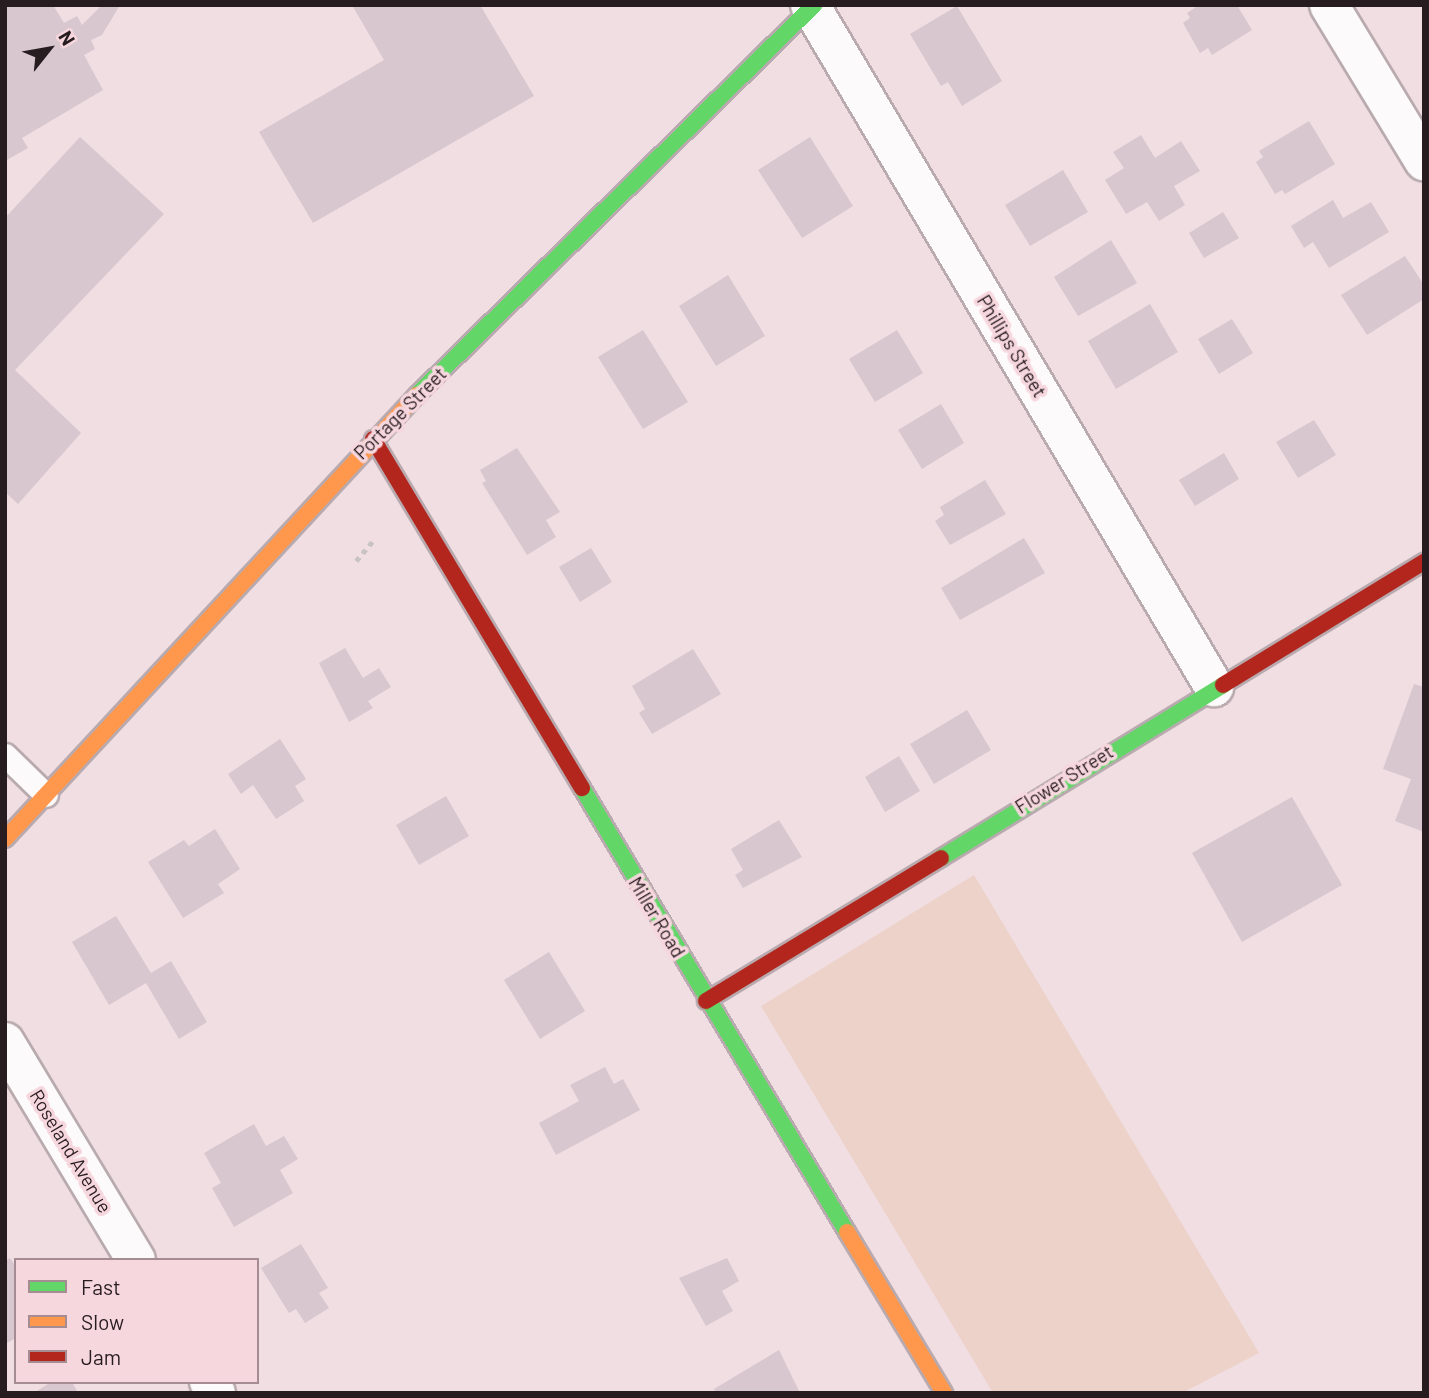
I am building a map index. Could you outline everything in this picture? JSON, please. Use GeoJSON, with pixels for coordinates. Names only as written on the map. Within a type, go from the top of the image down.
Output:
{"type":"FeatureCollection","features":[{"type":"Feature","properties":{"kind":"street"},"geometry":{"type":"LineString","coordinates":[[1329,5],[1424,161]]}},
{"type":"Feature","properties":{"kind":"street","name":"Portage Street"},"geometry":{"type":"LineString","coordinates":[[5,839],[373,439],[812,6]]}},
{"type":"Feature","properties":{"kind":"street","name":"Phillips Street"},"geometry":{"type":"LineString","coordinates":[[812,6],[1214,687]]}},
{"type":"Feature","properties":{"kind":"street","name":"Miller Road"},"geometry":{"type":"LineString","coordinates":[[373,439],[706,1001],[944,1393]]}},
{"type":"Feature","properties":{"kind":"street","name":"Flower Street"},"geometry":{"type":"LineString","coordinates":[[706,1001],[1214,687],[1424,562]]}},
{"type":"Feature","properties":{"kind":"street","name":"Roseland Avenue"},"geometry":{"type":"LineString","coordinates":[[5,1042],[135,1258]]}},
{"type":"Feature","properties":{"kind":"lane"},"geometry":{"type":"LineString","coordinates":[[5,755],[46,795]]}},
{"type":"Feature","properties":{"kind":"path"},"geometry":{"type":"LineString","coordinates":[[356,561],[373,541]]}},
{"type":"Feature","properties":{"kind":"shaded area"},"geometry":{"type":"Polygon","coordinates":[[[974,875],[1259,1353],[1182,1393],[993,1393],[761,1006],[974,875]]]}},
{"type":"Feature","properties":{"kind":"building"},"geometry":{"type":"Polygon","coordinates":[[[5,5],[53,5],[64,23],[77,16],[82,25],[102,5],[120,5],[102,35],[91,40],[95,49],[84,55],[103,90],[22,138],[28,148],[5,161],[5,5]]]}},
{"type":"Feature","properties":{"kind":"building"},"geometry":{"type":"Polygon","coordinates":[[[352,5],[480,5],[534,96],[313,223],[259,132],[384,60],[352,5]]]}},
{"type":"Feature","properties":{"kind":"building"},"geometry":{"type":"Polygon","coordinates":[[[1199,5],[1237,5],[1252,30],[1212,55],[1208,48],[1200,53],[1183,23],[1190,18],[1187,13],[1199,5]]]}},
{"type":"Feature","properties":{"kind":"building"},"geometry":{"type":"Polygon","coordinates":[[[957,6],[1002,81],[962,106],[948,82],[941,86],[910,34],[957,6]]]}},
{"type":"Feature","properties":{"kind":"building"},"geometry":{"type":"Polygon","coordinates":[[[1309,121],[1335,164],[1285,194],[1282,190],[1275,194],[1256,162],[1263,157],[1259,151],[1309,121]]]}},
{"type":"Feature","properties":{"kind":"building"},"geometry":{"type":"Polygon","coordinates":[[[1141,135],[1155,158],[1181,141],[1200,171],[1174,186],[1185,205],[1159,221],[1147,202],[1126,214],[1105,180],[1124,168],[1113,152],[1141,135]]]}},
{"type":"Feature","properties":{"kind":"building"},"geometry":{"type":"Polygon","coordinates":[[[80,137],[164,214],[15,370],[81,433],[18,504],[5,492],[5,218],[80,137]]]}},
{"type":"Feature","properties":{"kind":"building"},"geometry":{"type":"Polygon","coordinates":[[[810,137],[853,206],[802,238],[758,170],[810,137]]]}},
{"type":"Feature","properties":{"kind":"building"},"geometry":{"type":"Polygon","coordinates":[[[1063,170],[1088,212],[1030,246],[1005,205],[1063,170]]]}},
{"type":"Feature","properties":{"kind":"building"},"geometry":{"type":"Polygon","coordinates":[[[1333,200],[1343,218],[1371,202],[1389,232],[1329,268],[1313,242],[1304,248],[1291,226],[1333,200]]]}},
{"type":"Feature","properties":{"kind":"building"},"geometry":{"type":"Polygon","coordinates":[[[1223,212],[1239,238],[1204,258],[1189,233],[1223,212]]]}},
{"type":"Feature","properties":{"kind":"building"},"geometry":{"type":"Polygon","coordinates":[[[1111,240],[1137,283],[1078,316],[1054,277],[1111,240]]]}},
{"type":"Feature","properties":{"kind":"building"},"geometry":{"type":"Polygon","coordinates":[[[1405,256],[1424,285],[1424,299],[1367,335],[1341,295],[1405,256]]]}},
{"type":"Feature","properties":{"kind":"building"},"geometry":{"type":"Polygon","coordinates":[[[728,275],[765,336],[716,366],[679,306],[728,275]]]}},
{"type":"Feature","properties":{"kind":"building"},"geometry":{"type":"Polygon","coordinates":[[[1150,304],[1178,352],[1116,389],[1088,341],[1150,304]]]}},
{"type":"Feature","properties":{"kind":"building"},"geometry":{"type":"Polygon","coordinates":[[[1232,319],[1253,353],[1219,374],[1198,339],[1232,319]]]}},
{"type":"Feature","properties":{"kind":"building"},"geometry":{"type":"Polygon","coordinates":[[[643,330],[688,402],[643,429],[598,357],[643,330]]]}},
{"type":"Feature","properties":{"kind":"building"},"geometry":{"type":"Polygon","coordinates":[[[897,330],[923,373],[875,402],[849,359],[897,330]]]}},
{"type":"Feature","properties":{"kind":"building"},"geometry":{"type":"Polygon","coordinates":[[[941,404],[964,443],[922,469],[898,430],[941,404]]]}},
{"type":"Feature","properties":{"kind":"building"},"geometry":{"type":"Polygon","coordinates":[[[1314,420],[1336,455],[1298,478],[1276,442],[1314,420]]]}},
{"type":"Feature","properties":{"kind":"building"},"geometry":{"type":"Polygon","coordinates":[[[517,448],[560,512],[546,520],[556,537],[527,555],[482,483],[486,481],[480,470],[517,448]]]}},
{"type":"Feature","properties":{"kind":"building"},"geometry":{"type":"Polygon","coordinates":[[[1224,453],[1239,479],[1195,506],[1179,480],[1224,453]]]}},
{"type":"Feature","properties":{"kind":"building"},"geometry":{"type":"Polygon","coordinates":[[[985,480],[1006,514],[950,545],[935,521],[944,515],[940,507],[985,480]]]}},
{"type":"Feature","properties":{"kind":"building"},"geometry":{"type":"Polygon","coordinates":[[[1024,538],[1045,573],[960,620],[941,588],[1024,538]]]}},
{"type":"Feature","properties":{"kind":"building"},"geometry":{"type":"Polygon","coordinates":[[[591,548],[612,582],[580,602],[559,567],[591,548]]]}},
{"type":"Feature","properties":{"kind":"building"},"geometry":{"type":"Polygon","coordinates":[[[345,648],[363,678],[379,668],[391,687],[368,701],[373,708],[349,722],[319,663],[345,648]]]}},
{"type":"Feature","properties":{"kind":"building"},"geometry":{"type":"Polygon","coordinates":[[[693,649],[721,694],[652,734],[639,713],[645,709],[632,686],[693,649]]]}},
{"type":"Feature","properties":{"kind":"building"},"geometry":{"type":"Polygon","coordinates":[[[1414,684],[1424,687],[1424,832],[1395,821],[1411,779],[1383,769],[1414,684]]]}},
{"type":"Feature","properties":{"kind":"building"},"geometry":{"type":"Polygon","coordinates":[[[967,710],[991,750],[934,784],[910,744],[967,710]]]}},
{"type":"Feature","properties":{"kind":"building"},"geometry":{"type":"Polygon","coordinates":[[[280,739],[306,779],[295,786],[304,801],[276,819],[253,785],[241,794],[228,774],[280,739]]]}},
{"type":"Feature","properties":{"kind":"building"},"geometry":{"type":"Polygon","coordinates":[[[899,756],[920,791],[885,812],[865,777],[899,756]]]}},
{"type":"Feature","properties":{"kind":"building"},"geometry":{"type":"Polygon","coordinates":[[[446,796],[469,836],[419,865],[396,825],[446,796]]]}},
{"type":"Feature","properties":{"kind":"building"},"geometry":{"type":"Polygon","coordinates":[[[1292,797],[1342,885],[1242,942],[1192,853],[1292,797]]]}},
{"type":"Feature","properties":{"kind":"building"},"geometry":{"type":"Polygon","coordinates":[[[779,820],[802,857],[743,888],[735,875],[743,870],[731,849],[779,820]]]}},
{"type":"Feature","properties":{"kind":"building"},"geometry":{"type":"Polygon","coordinates":[[[215,829],[240,869],[218,884],[224,893],[183,918],[148,862],[184,840],[189,846],[215,829]]]}},
{"type":"Feature","properties":{"kind":"building"},"geometry":{"type":"Polygon","coordinates":[[[116,916],[151,973],[171,961],[207,1022],[179,1039],[146,983],[109,1005],[72,942],[116,916]]]}},
{"type":"Feature","properties":{"kind":"building"},"geometry":{"type":"Polygon","coordinates":[[[549,952],[585,1011],[540,1039],[504,980],[549,952]]]}},
{"type":"Feature","properties":{"kind":"building"},"geometry":{"type":"Polygon","coordinates":[[[605,1067],[614,1084],[623,1079],[640,1110],[556,1155],[539,1123],[579,1101],[570,1085],[605,1067]]]}},
{"type":"Feature","properties":{"kind":"building"},"geometry":{"type":"Polygon","coordinates":[[[254,1124],[266,1146],[284,1136],[298,1159],[280,1170],[293,1193],[234,1227],[212,1188],[221,1183],[204,1153],[254,1124]]]}},
{"type":"Feature","properties":{"kind":"building"},"geometry":{"type":"Polygon","coordinates":[[[301,1244],[328,1288],[319,1293],[329,1308],[305,1323],[296,1309],[289,1313],[261,1268],[301,1244]]]}},
{"type":"Feature","properties":{"kind":"building"},"geometry":{"type":"Polygon","coordinates":[[[10,1258],[14,1264],[14,1339],[7,1343],[5,1261],[10,1258]]]}},
{"type":"Feature","properties":{"kind":"building"},"geometry":{"type":"Polygon","coordinates":[[[727,1258],[739,1281],[722,1291],[733,1311],[706,1326],[679,1278],[727,1258]]]}},
{"type":"Feature","properties":{"kind":"building"},"geometry":{"type":"Polygon","coordinates":[[[779,1350],[800,1393],[716,1393],[714,1389],[779,1350]]]}},
{"type":"Feature","properties":{"kind":"building"},"geometry":{"type":"Polygon","coordinates":[[[48,1384],[73,1384],[78,1393],[34,1393],[48,1384]]]}},
{"type":"Feature","properties":{"kind":"traffic: fast"},"geometry":{"type":"LineString","coordinates":[[417,395],[814,5]]}},
{"type":"Feature","properties":{"kind":"traffic: fast"},"geometry":{"type":"LineString","coordinates":[[941,858],[1223,685]]}},
{"type":"Feature","properties":{"kind":"traffic: fast"},"geometry":{"type":"LineString","coordinates":[[582,788],[847,1232]]}},
{"type":"Feature","properties":{"kind":"traffic: slow"},"geometry":{"type":"LineString","coordinates":[[5,839],[417,395]]}},
{"type":"Feature","properties":{"kind":"traffic: slow"},"geometry":{"type":"LineString","coordinates":[[847,1232],[944,1393]]}},
{"type":"Feature","properties":{"kind":"traffic: jam"},"geometry":{"type":"LineString","coordinates":[[373,439],[582,788]]}},
{"type":"Feature","properties":{"kind":"traffic: jam"},"geometry":{"type":"LineString","coordinates":[[1223,685],[1424,562]]}},
{"type":"Feature","properties":{"kind":"traffic: jam"},"geometry":{"type":"LineString","coordinates":[[706,1001],[941,858]]}}]}
